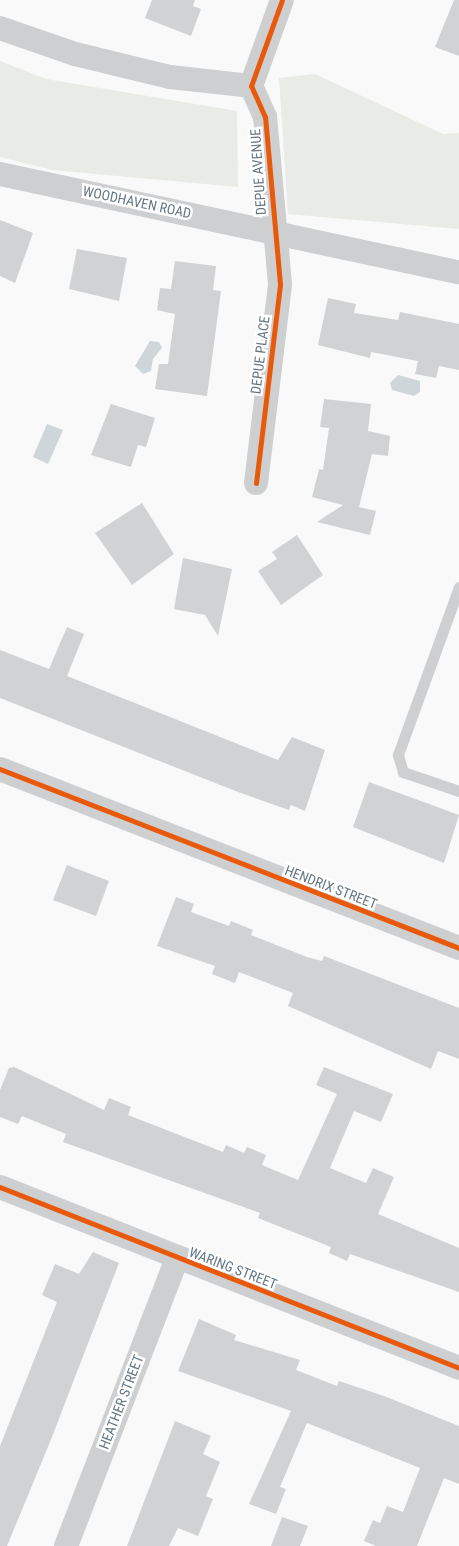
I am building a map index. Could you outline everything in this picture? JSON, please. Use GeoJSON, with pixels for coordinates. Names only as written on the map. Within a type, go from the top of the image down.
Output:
{"type":"FeatureCollection","features":[{"type":"Feature","properties":{"kind":"street"},"geometry":{"type":"LineString","coordinates":[[0,28],[75,54],[170,77],[250,86],[282,0]]}},
{"type":"Feature","properties":{"kind":"street","name":"DEPUE AVENUE"},"geometry":{"type":"LineString","coordinates":[[250,86],[265,117],[273,230],[459,272]]}},
{"type":"Feature","properties":{"kind":"street","name":"WOODHAVEN ROAD"},"geometry":{"type":"LineString","coordinates":[[0,174],[273,230]]}},
{"type":"Feature","properties":{"kind":"street","name":"DEPUE PLACE"},"geometry":{"type":"LineString","coordinates":[[256,483],[280,284],[273,230]]}},
{"type":"Feature","properties":{"kind":"street","name":"HENDRIX STREET"},"geometry":{"type":"LineString","coordinates":[[0,769],[459,948]]}},
{"type":"Feature","properties":{"kind":"street","name":"WARING STREET"},"geometry":{"type":"LineString","coordinates":[[0,1187],[459,1368]]}},
{"type":"Feature","properties":{"kind":"street","name":"HEATHER STREET"},"geometry":{"type":"LineString","coordinates":[[66,1546],[177,1258]]}},
{"type":"Feature","properties":{"kind":"lane"},"geometry":{"type":"LineString","coordinates":[[459,587],[398,755],[403,772],[459,791]]}},
{"type":"Feature","properties":{"kind":"shaded area"},"geometry":{"type":"Polygon","coordinates":[[[0,61],[46,79],[237,111],[238,187],[52,170],[0,157],[0,61]]]}},
{"type":"Feature","properties":{"kind":"shaded area"},"geometry":{"type":"Polygon","coordinates":[[[315,74],[443,134],[459,133],[459,229],[288,214],[279,78],[315,74]]]}},
{"type":"Feature","properties":{"kind":"shaded area"},"geometry":{"type":"Polygon","coordinates":[[[150,341],[159,342],[162,348],[153,359],[151,371],[143,374],[135,366],[150,341]]]}},
{"type":"Feature","properties":{"kind":"shaded area"},"geometry":{"type":"Polygon","coordinates":[[[398,375],[420,381],[420,392],[414,396],[392,390],[390,383],[398,375]]]}},
{"type":"Feature","properties":{"kind":"shaded area"},"geometry":{"type":"Polygon","coordinates":[[[47,424],[63,430],[48,464],[33,457],[47,424]]]}},
{"type":"Feature","properties":{"kind":"building"},"geometry":{"type":"Polygon","coordinates":[[[152,0],[195,0],[193,6],[201,9],[191,36],[145,18],[152,0]]]}},
{"type":"Feature","properties":{"kind":"building"},"geometry":{"type":"Polygon","coordinates":[[[454,0],[459,0],[459,56],[435,47],[454,0]]]}},
{"type":"Feature","properties":{"kind":"building"},"geometry":{"type":"Polygon","coordinates":[[[0,220],[33,233],[15,283],[0,276],[0,220]]]}},
{"type":"Feature","properties":{"kind":"building"},"geometry":{"type":"Polygon","coordinates":[[[77,249],[127,258],[119,301],[69,289],[77,249]]]}},
{"type":"Feature","properties":{"kind":"building"},"geometry":{"type":"Polygon","coordinates":[[[175,261],[216,266],[213,290],[221,291],[207,396],[155,389],[159,364],[168,364],[175,314],[157,310],[160,288],[171,289],[175,261]]]}},
{"type":"Feature","properties":{"kind":"building"},"geometry":{"type":"Polygon","coordinates":[[[328,298],[356,304],[354,313],[398,320],[400,312],[459,324],[459,370],[439,366],[436,378],[415,374],[418,361],[371,352],[370,358],[318,345],[328,298]]]}},
{"type":"Feature","properties":{"kind":"building"},"geometry":{"type":"Polygon","coordinates":[[[324,399],[371,404],[368,431],[390,436],[388,456],[372,454],[359,507],[376,511],[370,535],[317,522],[343,505],[312,497],[319,469],[323,470],[329,428],[320,427],[324,399]]]}},
{"type":"Feature","properties":{"kind":"building"},"geometry":{"type":"Polygon","coordinates":[[[111,404],[155,418],[146,447],[138,445],[131,467],[91,455],[111,404]]]}},
{"type":"Feature","properties":{"kind":"building"},"geometry":{"type":"Polygon","coordinates":[[[142,503],[174,554],[132,585],[95,533],[142,503]]]}},
{"type":"Feature","properties":{"kind":"building"},"geometry":{"type":"Polygon","coordinates":[[[297,535],[323,575],[281,605],[258,571],[277,559],[272,552],[297,535]]]}},
{"type":"Feature","properties":{"kind":"building"},"geometry":{"type":"Polygon","coordinates":[[[183,558],[232,569],[218,636],[205,615],[174,609],[183,558]]]}},
{"type":"Feature","properties":{"kind":"building"},"geometry":{"type":"Polygon","coordinates":[[[67,627],[84,634],[67,676],[278,760],[292,737],[325,750],[305,811],[291,805],[289,810],[238,792],[0,698],[0,650],[49,669],[67,627]]]}},
{"type":"Feature","properties":{"kind":"building"},"geometry":{"type":"Polygon","coordinates":[[[369,782],[459,815],[444,863],[353,827],[369,782]]]}},
{"type":"Feature","properties":{"kind":"building"},"geometry":{"type":"Polygon","coordinates":[[[67,865],[109,881],[96,916],[53,900],[67,865]]]}},
{"type":"Feature","properties":{"kind":"building"},"geometry":{"type":"Polygon","coordinates":[[[176,897],[194,904],[191,912],[229,926],[231,921],[253,930],[251,935],[307,957],[322,961],[324,956],[459,1008],[459,1059],[438,1051],[431,1069],[288,1006],[293,993],[239,972],[235,983],[212,974],[215,966],[157,946],[176,897]]]}},
{"type":"Feature","properties":{"kind":"building"},"geometry":{"type":"Polygon","coordinates":[[[14,1067],[104,1110],[109,1098],[131,1107],[128,1115],[223,1152],[226,1145],[244,1153],[247,1147],[266,1155],[262,1165],[298,1180],[337,1094],[316,1085],[324,1067],[393,1094],[381,1122],[354,1111],[330,1168],[366,1183],[373,1168],[394,1177],[378,1214],[459,1248],[459,1292],[350,1254],[347,1261],[329,1253],[331,1247],[258,1218],[260,1213],[63,1142],[66,1134],[22,1116],[18,1124],[0,1117],[0,1090],[9,1068],[14,1067]]]}},
{"type":"Feature","properties":{"kind":"building"},"geometry":{"type":"Polygon","coordinates":[[[93,1252],[119,1263],[50,1442],[7,1546],[0,1546],[0,1446],[57,1302],[42,1295],[55,1264],[79,1274],[93,1252]]]}},
{"type":"Feature","properties":{"kind":"building"},"geometry":{"type":"Polygon","coordinates":[[[199,1319],[236,1335],[234,1340],[300,1360],[296,1370],[337,1386],[339,1381],[384,1396],[459,1426],[459,1484],[444,1478],[417,1546],[376,1546],[364,1541],[373,1520],[380,1523],[387,1506],[403,1512],[420,1468],[307,1423],[280,1487],[286,1489],[276,1514],[249,1504],[291,1411],[178,1371],[199,1319]]]}},
{"type":"Feature","properties":{"kind":"building"},"geometry":{"type":"Polygon","coordinates":[[[175,1421],[211,1436],[203,1454],[220,1462],[206,1496],[213,1499],[198,1536],[178,1528],[169,1546],[127,1546],[175,1421]]]}},
{"type":"Feature","properties":{"kind":"building"},"geometry":{"type":"Polygon","coordinates":[[[282,1517],[308,1526],[300,1546],[271,1546],[282,1517]]]}},
{"type":"Feature","properties":{"kind":"cycle path"},"geometry":{"type":"LineString","coordinates":[[256,483],[280,284],[265,117],[251,86],[282,0]]}},
{"type":"Feature","properties":{"kind":"cycle path"},"geometry":{"type":"LineString","coordinates":[[0,769],[459,948]]}},
{"type":"Feature","properties":{"kind":"cycle path"},"geometry":{"type":"LineString","coordinates":[[0,1187],[459,1368]]}}]}
